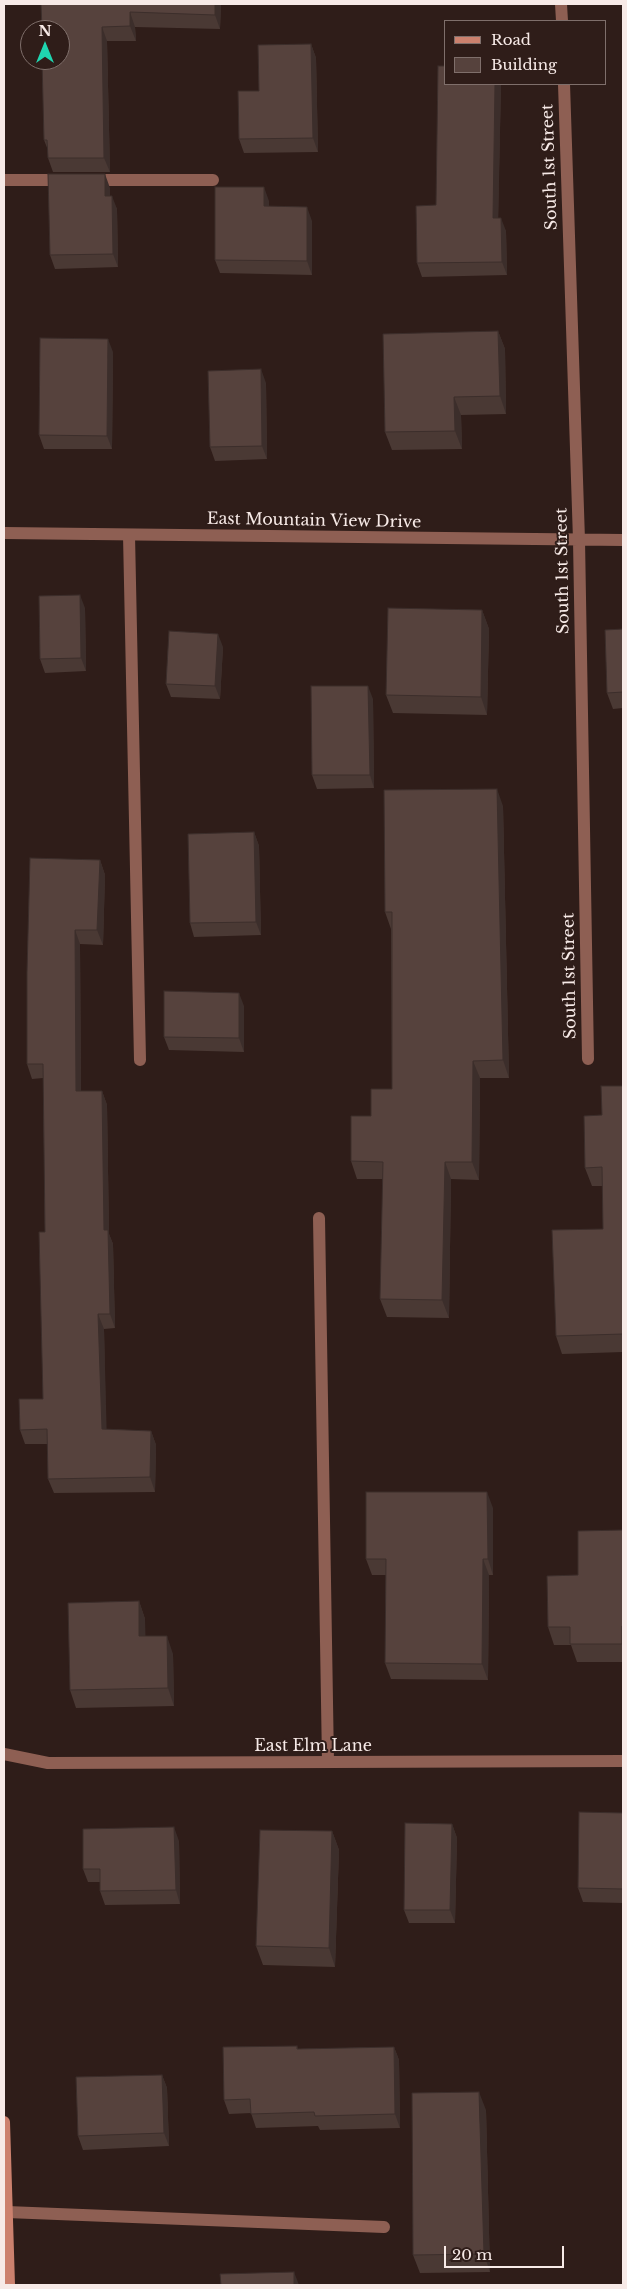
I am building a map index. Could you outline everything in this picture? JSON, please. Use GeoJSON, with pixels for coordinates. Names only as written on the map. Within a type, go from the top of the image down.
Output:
{"type":"FeatureCollection","features":[{"type":"Feature","properties":{"kind":"street"},"geometry":{"type":"LineString","coordinates":[[561,4],[562,20]]}},
{"type":"Feature","properties":{"kind":"street","name":"South 1st Street"},"geometry":{"type":"LineString","coordinates":[[564,85],[579,540],[588,1058]]}},
{"type":"Feature","properties":{"kind":"street"},"geometry":{"type":"LineString","coordinates":[[4,180],[213,180]]}},
{"type":"Feature","properties":{"kind":"street","name":"East Mountain View Drive"},"geometry":{"type":"LineString","coordinates":[[4,534],[623,540]]}},
{"type":"Feature","properties":{"kind":"street"},"geometry":{"type":"LineString","coordinates":[[130,535],[140,1060]]}},
{"type":"Feature","properties":{"kind":"street"},"geometry":{"type":"LineString","coordinates":[[319,1218],[328,1762]]}},
{"type":"Feature","properties":{"kind":"street","name":"East Elm Lane"},"geometry":{"type":"LineString","coordinates":[[4,1754],[48,1763],[623,1761]]}},
{"type":"Feature","properties":{"kind":"street"},"geometry":{"type":"LineString","coordinates":[[4,2122],[9,2285]]}},
{"type":"Feature","properties":{"kind":"street"},"geometry":{"type":"LineString","coordinates":[[7,2212],[384,2227]]}},
{"type":"Feature","properties":{"kind":"building"},"geometry":{"type":"Polygon","coordinates":[[[41,4],[215,4],[215,15],[130,12],[130,26],[102,27],[104,158],[48,158],[47,140],[44,140],[42,70],[70,70],[70,20],[42,20],[41,4]]]}},
{"type":"Feature","properties":{"kind":"building"},"geometry":{"type":"Polygon","coordinates":[[[311,44],[313,138],[239,139],[238,91],[259,91],[258,45],[311,44]]]}},
{"type":"Feature","properties":{"kind":"building"},"geometry":{"type":"Polygon","coordinates":[[[438,66],[444,66],[444,85],[495,85],[493,218],[501,218],[502,262],[417,263],[416,206],[436,205],[438,66]]]}},
{"type":"Feature","properties":{"kind":"building"},"geometry":{"type":"Polygon","coordinates":[[[48,174],[105,174],[105,196],[112,196],[113,254],[50,255],[48,174]]]}},
{"type":"Feature","properties":{"kind":"building"},"geometry":{"type":"Polygon","coordinates":[[[215,187],[264,187],[264,206],[307,207],[307,261],[215,260],[215,187]]]}},
{"type":"Feature","properties":{"kind":"building"},"geometry":{"type":"Polygon","coordinates":[[[498,331],[500,396],[454,397],[455,431],[385,432],[383,334],[498,331]]]}},
{"type":"Feature","properties":{"kind":"building"},"geometry":{"type":"Polygon","coordinates":[[[40,338],[108,339],[107,436],[39,435],[40,338]]]}},
{"type":"Feature","properties":{"kind":"building"},"geometry":{"type":"Polygon","coordinates":[[[261,369],[262,446],[210,447],[208,371],[261,369]]]}},
{"type":"Feature","properties":{"kind":"building"},"geometry":{"type":"Polygon","coordinates":[[[80,595],[81,658],[40,659],[39,596],[80,595]]]}},
{"type":"Feature","properties":{"kind":"building"},"geometry":{"type":"Polygon","coordinates":[[[388,608],[482,610],[481,697],[386,695],[388,608]]]}},
{"type":"Feature","properties":{"kind":"building"},"geometry":{"type":"Polygon","coordinates":[[[623,629],[623,692],[607,693],[605,630],[623,629]]]}},
{"type":"Feature","properties":{"kind":"building"},"geometry":{"type":"Polygon","coordinates":[[[169,631],[218,634],[215,686],[166,684],[169,631]]]}},
{"type":"Feature","properties":{"kind":"building"},"geometry":{"type":"Polygon","coordinates":[[[311,686],[368,686],[370,775],[312,775],[311,686]]]}},
{"type":"Feature","properties":{"kind":"building"},"geometry":{"type":"Polygon","coordinates":[[[497,789],[503,1060],[473,1061],[472,1162],[445,1162],[442,1300],[380,1299],[383,1162],[351,1161],[351,1116],[371,1116],[371,1089],[392,1089],[392,912],[385,912],[384,790],[497,789]]]}},
{"type":"Feature","properties":{"kind":"building"},"geometry":{"type":"Polygon","coordinates":[[[254,832],[256,922],[190,923],[188,834],[254,832]]]}},
{"type":"Feature","properties":{"kind":"building"},"geometry":{"type":"Polygon","coordinates":[[[30,858],[100,860],[97,930],[75,930],[76,1091],[102,1091],[104,1230],[108,1230],[110,1314],[98,1314],[102,1429],[151,1431],[150,1477],[48,1479],[47,1429],[20,1430],[19,1399],[43,1399],[39,1232],[45,1232],[43,1064],[27,1064],[30,858]]]}},
{"type":"Feature","properties":{"kind":"building"},"geometry":{"type":"Polygon","coordinates":[[[164,991],[239,993],[239,1038],[164,1037],[164,991]]]}},
{"type":"Feature","properties":{"kind":"building"},"geometry":{"type":"Polygon","coordinates":[[[601,1086],[623,1086],[623,1334],[556,1336],[552,1230],[603,1229],[602,1167],[585,1168],[584,1116],[602,1115],[601,1086]]]}},
{"type":"Feature","properties":{"kind":"building"},"geometry":{"type":"Polygon","coordinates":[[[366,1492],[487,1492],[488,1559],[483,1559],[482,1664],[385,1663],[386,1559],[366,1559],[366,1492]]]}},
{"type":"Feature","properties":{"kind":"building"},"geometry":{"type":"Polygon","coordinates":[[[623,1530],[622,1644],[570,1644],[570,1627],[548,1627],[547,1576],[578,1575],[578,1531],[623,1530]]]}},
{"type":"Feature","properties":{"kind":"building"},"geometry":{"type":"Polygon","coordinates":[[[139,1601],[139,1636],[167,1636],[168,1688],[70,1690],[68,1603],[139,1601]]]}},
{"type":"Feature","properties":{"kind":"building"},"geometry":{"type":"Polygon","coordinates":[[[579,1812],[623,1813],[623,1889],[578,1888],[579,1812]]]}},
{"type":"Feature","properties":{"kind":"building"},"geometry":{"type":"Polygon","coordinates":[[[405,1823],[452,1824],[450,1910],[404,1910],[405,1823]]]}},
{"type":"Feature","properties":{"kind":"building"},"geometry":{"type":"Polygon","coordinates":[[[174,1827],[176,1890],[100,1891],[100,1869],[83,1869],[83,1829],[174,1827]]]}},
{"type":"Feature","properties":{"kind":"building"},"geometry":{"type":"Polygon","coordinates":[[[260,1830],[332,1831],[329,1948],[256,1946],[260,1830]]]}},
{"type":"Feature","properties":{"kind":"building"},"geometry":{"type":"Polygon","coordinates":[[[297,2046],[297,2049],[394,2047],[395,2114],[315,2116],[314,2112],[251,2114],[250,2099],[224,2100],[223,2047],[297,2046]]]}},
{"type":"Feature","properties":{"kind":"building"},"geometry":{"type":"Polygon","coordinates":[[[162,2075],[164,2133],[78,2136],[76,2077],[162,2075]]]}},
{"type":"Feature","properties":{"kind":"building"},"geometry":{"type":"Polygon","coordinates":[[[479,2092],[484,2254],[413,2255],[412,2093],[479,2092]]]}},
{"type":"Feature","properties":{"kind":"building"},"geometry":{"type":"Polygon","coordinates":[[[294,2272],[294,2285],[221,2285],[220,2274],[294,2272]]]}}]}
